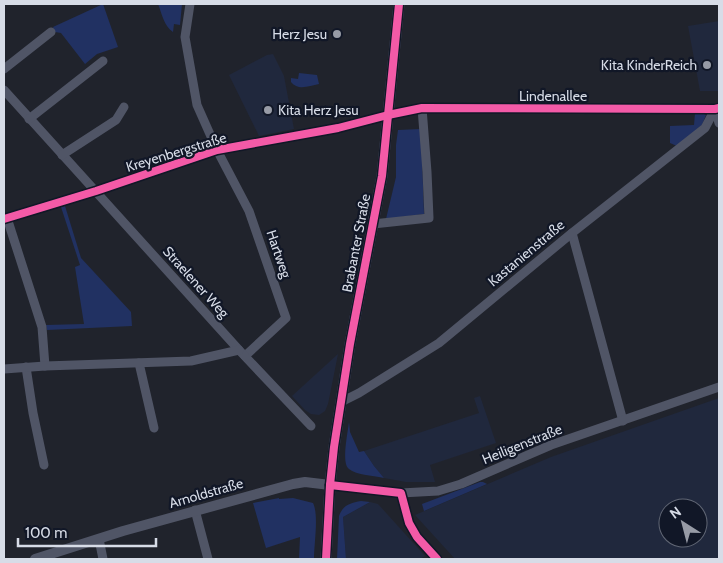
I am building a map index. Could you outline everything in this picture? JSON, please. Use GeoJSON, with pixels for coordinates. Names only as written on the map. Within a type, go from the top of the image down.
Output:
{"type":"FeatureCollection","features":[{"type":"Feature","properties":{"kind":"main road","name":"Brabanter Straße"},"geometry":{"type":"LineString","coordinates":[[326,559],[330,485],[341,402],[382,176],[399,4]]}},
{"type":"Feature","properties":{"kind":"street"},"geometry":{"type":"LineString","coordinates":[[190,4],[185,37],[193,86],[197,104],[217,150]]}},
{"type":"Feature","properties":{"kind":"street"},"geometry":{"type":"LineString","coordinates":[[4,69],[50,32]]}},
{"type":"Feature","properties":{"kind":"street"},"geometry":{"type":"LineString","coordinates":[[29,119],[103,61]]}},
{"type":"Feature","properties":{"kind":"street","name":"Straelener Weg"},"geometry":{"type":"LineString","coordinates":[[4,90],[242,353],[311,426]]}},
{"type":"Feature","properties":{"kind":"street"},"geometry":{"type":"LineString","coordinates":[[62,155],[116,120],[124,108]]}},
{"type":"Feature","properties":{"kind":"street","name":"Lindenallee"},"geometry":{"type":"LineString","coordinates":[[388,115],[422,108],[717,108]]}},
{"type":"Feature","properties":{"kind":"street","name":"Brabanter Straße"},"geometry":{"type":"LineString","coordinates":[[374,224],[429,218],[422,108]]}},
{"type":"Feature","properties":{"kind":"street"},"geometry":{"type":"LineString","coordinates":[[717,108],[719,123]]}},
{"type":"Feature","properties":{"kind":"street","name":"Kastanienstraße"},"geometry":{"type":"LineString","coordinates":[[341,402],[359,393],[439,343],[572,233],[705,128],[717,108]]}},
{"type":"Feature","properties":{"kind":"street","name":"Kreyenbergstraße"},"geometry":{"type":"LineString","coordinates":[[6,218],[96,191],[217,150],[338,128],[388,115]]}},
{"type":"Feature","properties":{"kind":"street","name":"Hartweg"},"geometry":{"type":"LineString","coordinates":[[217,150],[249,211],[286,318],[242,353]]}},
{"type":"Feature","properties":{"kind":"street"},"geometry":{"type":"LineString","coordinates":[[6,218],[42,327],[45,366]]}},
{"type":"Feature","properties":{"kind":"street"},"geometry":{"type":"LineString","coordinates":[[572,233],[623,421]]}},
{"type":"Feature","properties":{"kind":"street"},"geometry":{"type":"LineString","coordinates":[[4,369],[191,361],[242,353]]}},
{"type":"Feature","properties":{"kind":"street"},"geometry":{"type":"LineString","coordinates":[[139,363],[154,428]]}},
{"type":"Feature","properties":{"kind":"street"},"geometry":{"type":"LineString","coordinates":[[26,368],[44,465]]}},
{"type":"Feature","properties":{"kind":"street","name":"Heiligenstraße"},"geometry":{"type":"LineString","coordinates":[[330,485],[401,493],[438,491],[461,484],[551,445],[719,387]]}},
{"type":"Feature","properties":{"kind":"street","name":"Arnoldstraße"},"geometry":{"type":"LineString","coordinates":[[34,559],[196,510],[293,484],[305,482],[330,485]]}},
{"type":"Feature","properties":{"kind":"street"},"geometry":{"type":"LineString","coordinates":[[401,493],[409,523],[417,537],[437,559]]}},
{"type":"Feature","properties":{"kind":"street"},"geometry":{"type":"LineString","coordinates":[[196,510],[208,559]]}},
{"type":"Feature","properties":{"kind":"street"},"geometry":{"type":"LineString","coordinates":[[99,539],[103,559]]}},
{"type":"Feature","properties":{"kind":"shaded area"},"geometry":{"type":"Polygon","coordinates":[[[103,4],[118,47],[97,54],[85,64],[61,33],[55,32],[53,27],[103,4]]]}},
{"type":"Feature","properties":{"kind":"shaded area"},"geometry":{"type":"Polygon","coordinates":[[[158,4],[182,4],[180,25],[174,24],[173,32],[165,23],[158,4]]]}},
{"type":"Feature","properties":{"kind":"shaded area","name":"Kita KinderReich"},"geometry":{"type":"Polygon","coordinates":[[[719,21],[719,91],[700,91],[688,26],[719,21]]]}},
{"type":"Feature","properties":{"kind":"shaded area","name":"Kita Herz Jesu"},"geometry":{"type":"Polygon","coordinates":[[[273,54],[284,76],[294,129],[259,136],[229,75],[267,55],[273,54]]]}},
{"type":"Feature","properties":{"kind":"shaded area"},"geometry":{"type":"Polygon","coordinates":[[[299,73],[317,75],[319,84],[304,87],[294,85],[291,82],[291,78],[298,79],[299,73]]]}},
{"type":"Feature","properties":{"kind":"shaded area"},"geometry":{"type":"Polygon","coordinates":[[[700,112],[706,115],[702,125],[677,146],[670,143],[670,126],[694,125],[695,113],[700,112]]]}},
{"type":"Feature","properties":{"kind":"shaded area"},"geometry":{"type":"Polygon","coordinates":[[[421,129],[424,214],[386,219],[396,177],[398,130],[421,129]]]}},
{"type":"Feature","properties":{"kind":"shaded area"},"geometry":{"type":"Polygon","coordinates":[[[65,206],[81,258],[131,312],[132,326],[47,330],[46,325],[84,324],[75,267],[80,265],[61,207],[65,206]]]}},
{"type":"Feature","properties":{"kind":"shaded area"},"geometry":{"type":"Polygon","coordinates":[[[338,354],[325,411],[319,415],[311,414],[292,396],[338,354]]]}},
{"type":"Feature","properties":{"kind":"shaded area"},"geometry":{"type":"Polygon","coordinates":[[[480,396],[496,443],[430,465],[435,482],[406,482],[384,478],[364,451],[479,413],[474,398],[480,396]]]}},
{"type":"Feature","properties":{"kind":"shaded area"},"geometry":{"type":"Polygon","coordinates":[[[719,398],[719,559],[455,559],[415,515],[551,457],[719,398]]]}},
{"type":"Feature","properties":{"kind":"shaded area"},"geometry":{"type":"Polygon","coordinates":[[[349,422],[350,432],[359,452],[364,451],[384,478],[356,473],[347,466],[345,454],[349,422]]]}},
{"type":"Feature","properties":{"kind":"shaded area"},"geometry":{"type":"Polygon","coordinates":[[[480,482],[487,484],[424,511],[422,504],[480,482]]]}},
{"type":"Feature","properties":{"kind":"shaded area"},"geometry":{"type":"Polygon","coordinates":[[[279,498],[293,498],[313,503],[316,522],[314,559],[299,559],[300,537],[266,548],[253,503],[279,498]]]}},
{"type":"Feature","properties":{"kind":"shaded area"},"geometry":{"type":"Polygon","coordinates":[[[361,501],[370,502],[343,517],[346,559],[337,559],[339,516],[347,505],[361,501]]]}},
{"type":"Feature","properties":{"kind":"shaded area"},"geometry":{"type":"Polygon","coordinates":[[[370,502],[378,504],[425,556],[420,559],[346,559],[343,517],[370,502]]]}},
{"type":"Feature","properties":{"kind":"cycle path"},"geometry":{"type":"LineString","coordinates":[[326,559],[334,447],[350,344],[382,176],[399,4]]}},
{"type":"Feature","properties":{"kind":"cycle path"},"geometry":{"type":"LineString","coordinates":[[4,219],[96,191],[217,150],[338,128],[422,108],[719,108]]}},
{"type":"Feature","properties":{"kind":"cycle path"},"geometry":{"type":"LineString","coordinates":[[330,485],[401,493],[409,523],[417,537],[437,559]]}},
{"type":"Feature","properties":{"kind":"place","name":"Herz Jesu"},"geometry":{"type":"Point","coordinates":[337,34]}},
{"type":"Feature","properties":{"kind":"place","name":"Kita KinderReich"},"geometry":{"type":"Point","coordinates":[707,65]}},
{"type":"Feature","properties":{"kind":"place","name":"Kita Herz Jesu"},"geometry":{"type":"Point","coordinates":[268,110]}}]}
